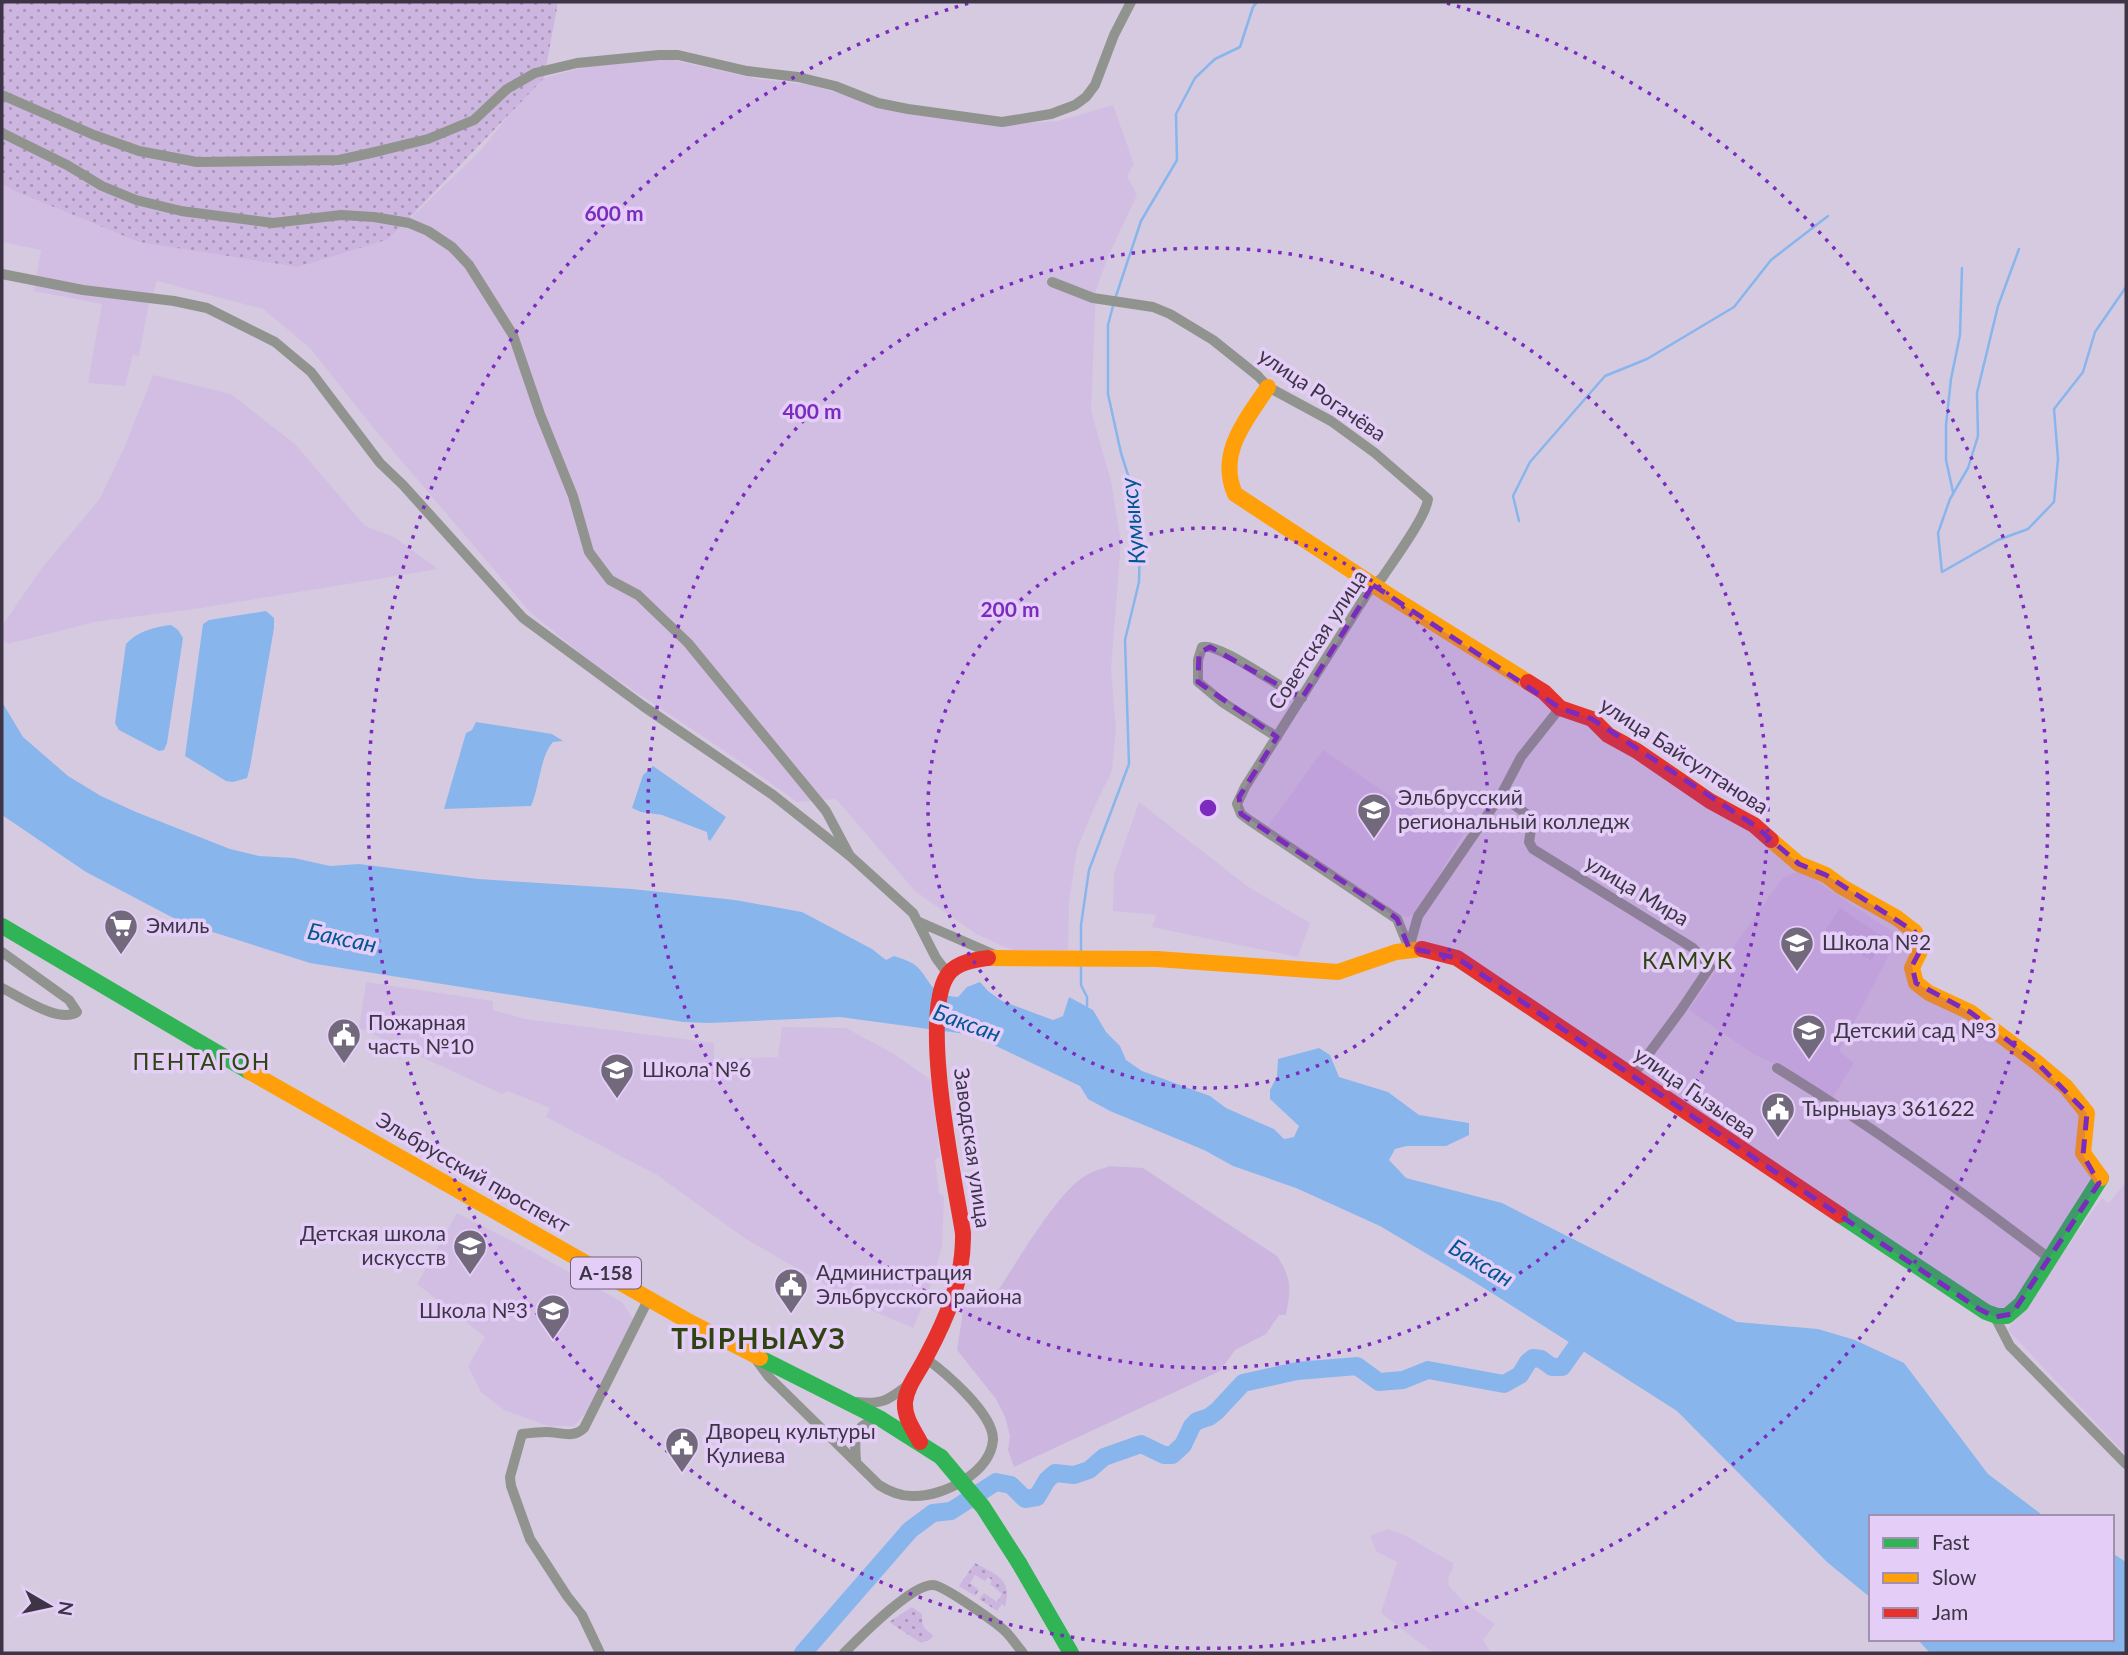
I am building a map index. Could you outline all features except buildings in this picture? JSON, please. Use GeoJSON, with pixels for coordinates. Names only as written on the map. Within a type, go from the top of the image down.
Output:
{"type":"FeatureCollection","features":[{"type":"Feature","properties":{"kind":"street"},"geometry":{"type":"LineString","coordinates":[[2,95],[128,147],[164,157],[197,162],[339,160],[375,152],[428,139],[474,120],[507,89],[536,73],[577,63],[659,55],[678,55],[747,71],[798,77],[835,86],[878,103],[908,109],[1002,122],[1051,114],[1075,105],[1086,97],[1095,85],[1114,34],[1131,2]]}},
{"type":"Feature","properties":{"kind":"street"},"geometry":{"type":"LineString","coordinates":[[2,133],[68,164],[102,186],[147,203],[181,211],[273,223],[341,215],[374,217],[409,223],[428,231],[452,247],[469,265],[513,335],[540,414],[573,496],[589,552],[610,580],[639,595],[688,643],[826,811],[850,856]]}},
{"type":"Feature","properties":{"kind":"street"},"geometry":{"type":"LineString","coordinates":[[2,274],[83,290],[174,301],[207,308],[275,342],[311,372],[380,463],[523,618],[643,706],[773,794],[850,856],[899,898],[918,921],[945,979],[968,962],[1003,958],[1157,959],[1338,972],[1399,949],[1409,948],[1418,916],[1501,795],[1521,757],[1560,708]]}},
{"type":"Feature","properties":{"kind":"street","name":"улица Рогачёва"},"geometry":{"type":"LineString","coordinates":[[1052,282],[1093,298],[1153,307],[1170,314],[1213,340],[1268,387],[1331,421],[1382,458],[1423,494]]}},
{"type":"Feature","properties":{"kind":"street","name":"улица Байсултанова"},"geometry":{"type":"LineString","coordinates":[[1268,387],[1243,427],[1227,463],[1231,488],[1248,504],[1544,692],[1560,708],[1592,719],[1608,735],[1637,751],[1710,802],[1754,825],[1799,864],[1826,875],[1897,918],[1915,932],[1921,948],[1912,968],[1916,983],[1929,993],[1970,1012],[2066,1087],[2085,1108],[2087,1113],[2083,1153],[2101,1178],[2050,1259]]}},
{"type":"Feature","properties":{"kind":"street","name":"Советская улица"},"geometry":{"type":"LineString","coordinates":[[1409,948],[1397,919],[1249,820],[1238,808],[1239,797],[1373,584],[1382,578],[1421,517],[1428,502],[1423,494]]}},
{"type":"Feature","properties":{"kind":"street"},"geometry":{"type":"LineString","coordinates":[[1277,737],[1222,702],[1198,682],[1198,660],[1202,647],[1206,645],[1240,661],[1287,692],[1302,698]]}},
{"type":"Feature","properties":{"kind":"street","name":"улица Мира"},"geometry":{"type":"LineString","coordinates":[[1501,795],[1529,816],[1532,823],[1529,842],[1533,849],[1693,948],[1710,967],[1633,1074]]}},
{"type":"Feature","properties":{"kind":"street"},"geometry":{"type":"LineString","coordinates":[[918,921],[1003,958]]}},
{"type":"Feature","properties":{"kind":"street","name":"Эльбрусский проспект"},"geometry":{"type":"LineString","coordinates":[[3,930],[649,1298],[920,1442],[941,1457],[990,1516],[1071,1653]]}},
{"type":"Feature","properties":{"kind":"street","name":"улица Гызыева"},"geometry":{"type":"LineString","coordinates":[[1409,948],[1433,950],[1457,958],[1633,1074],[1740,1150],[1885,1244],[1979,1310],[1995,1317]]}},
{"type":"Feature","properties":{"kind":"street"},"geometry":{"type":"LineString","coordinates":[[2,952],[69,1000],[77,1012],[67,1016],[53,1013],[2,988]]}},
{"type":"Feature","properties":{"kind":"street","name":"Заводская улица"},"geometry":{"type":"LineString","coordinates":[[910,1384],[925,1359],[955,1292],[963,1244],[939,1069],[937,1034],[945,979]]}},
{"type":"Feature","properties":{"kind":"street"},"geometry":{"type":"LineString","coordinates":[[1777,1068],[1882,1135],[1902,1153],[2050,1259],[2012,1314],[1995,1317],[2010,1346],[2126,1464]]}},
{"type":"Feature","properties":{"kind":"street"},"geometry":{"type":"LineString","coordinates":[[600,1653],[582,1615],[565,1594],[530,1539],[510,1477],[522,1434],[550,1432],[569,1435],[579,1433],[584,1428],[649,1298]]}},
{"type":"Feature","properties":{"kind":"street"},"geometry":{"type":"LineString","coordinates":[[751,1354],[769,1377],[884,1488],[914,1497],[935,1493],[974,1472],[986,1458],[993,1441],[985,1417],[947,1375],[925,1359]]}},
{"type":"Feature","properties":{"kind":"street"},"geometry":{"type":"LineString","coordinates":[[845,1400],[881,1403],[910,1384]]}},
{"type":"Feature","properties":{"kind":"street"},"geometry":{"type":"LineString","coordinates":[[910,1384],[905,1411],[920,1442]]}},
{"type":"Feature","properties":{"kind":"street"},"geometry":{"type":"LineString","coordinates":[[856,1461],[855,1441],[859,1429],[868,1422],[881,1419]]}},
{"type":"Feature","properties":{"kind":"street"},"geometry":{"type":"LineString","coordinates":[[844,1653],[892,1609],[924,1586],[932,1585],[944,1588],[999,1626],[1016,1651]]}},
{"type":"Feature","properties":{"kind":"highlighted area"},"geometry":{"type":"Polygon","coordinates":[[[1373,585],[1560,708],[1592,719],[1754,825],[1799,864],[1826,875],[1915,932],[1921,949],[1912,966],[1916,983],[1970,1012],[2035,1061],[2087,1113],[2083,1155],[2099,1183],[2012,1314],[1995,1317],[1979,1309],[1457,958],[1409,948],[1397,919],[1387,911],[1241,814],[1239,797],[1277,737],[1198,682],[1199,653],[1210,647],[1302,698],[1373,585]]]}},
{"type":"Feature","properties":{"kind":"shaded area"},"geometry":{"type":"Polygon","coordinates":[[[2,2],[558,2],[544,78],[389,239],[298,267],[139,242],[12,190],[2,183],[2,2]]]}},
{"type":"Feature","properties":{"kind":"shaded area"},"geometry":{"type":"Polygon","coordinates":[[[668,59],[758,79],[810,85],[912,115],[1002,125],[1058,121],[1113,105],[1134,164],[1127,176],[1137,195],[1096,290],[1091,411],[1111,481],[1121,542],[1111,669],[1116,729],[1112,771],[1077,849],[1069,903],[1068,950],[1012,950],[976,934],[915,891],[836,799],[797,802],[588,660],[529,611],[372,426],[310,348],[263,309],[157,281],[148,308],[139,356],[133,355],[125,386],[88,383],[102,304],[34,291],[41,250],[2,242],[2,183],[12,190],[139,242],[389,239],[481,150],[525,95],[544,78],[595,64],[668,59]]]}},
{"type":"Feature","properties":{"kind":"shaded area"},"geometry":{"type":"Polygon","coordinates":[[[153,375],[231,394],[295,444],[365,526],[394,537],[438,569],[201,608],[95,622],[8,644],[2,639],[2,626],[41,569],[99,500],[125,446],[153,375]]]}},
{"type":"Feature","properties":{"kind":"shaded area","name":"Эльбрусский региональный колледж"},"geometry":{"type":"Polygon","coordinates":[[[1323,750],[1440,830],[1451,815],[1468,826],[1418,910],[1408,917],[1402,916],[1268,826],[1323,750]]]}},
{"type":"Feature","properties":{"kind":"shaded area"},"geometry":{"type":"Polygon","coordinates":[[[1139,802],[1247,886],[1310,923],[1298,957],[1152,927],[1156,915],[1113,911],[1114,874],[1139,802]]]}},
{"type":"Feature","properties":{"kind":"shaded area","name":"Школа №2"},"geometry":{"type":"Polygon","coordinates":[[[1796,872],[1804,873],[1899,936],[1839,1051],[1854,1063],[1832,1099],[1780,1066],[1755,1055],[1689,1010],[1783,878],[1796,872]]]}},
{"type":"Feature","properties":{"kind":"shaded area"},"geometry":{"type":"Polygon","coordinates":[[[1840,908],[1886,939],[1871,961],[1825,930],[1840,908]]]}},
{"type":"Feature","properties":{"kind":"shaded area"},"geometry":{"type":"Polygon","coordinates":[[[366,982],[493,1001],[493,1010],[525,1019],[714,1043],[714,1059],[778,1057],[782,1027],[846,1028],[894,1054],[931,1080],[940,1157],[935,1159],[939,1193],[944,1197],[942,1247],[930,1288],[913,1328],[866,1308],[746,1239],[657,1175],[546,1117],[550,1108],[508,1091],[502,1094],[359,1028],[366,982]]]}},
{"type":"Feature","properties":{"kind":"shaded area"},"geometry":{"type":"Polygon","coordinates":[[[1110,1166],[1143,1168],[1277,1256],[1289,1284],[1286,1315],[1279,1315],[1266,1334],[1235,1350],[1220,1371],[1014,1467],[1008,1450],[1010,1436],[1005,1417],[996,1399],[957,1350],[966,1292],[994,1297],[1036,1232],[1062,1198],[1085,1176],[1110,1166]]]}},
{"type":"Feature","properties":{"kind":"shaded area"},"geometry":{"type":"Polygon","coordinates":[[[2126,1182],[2126,1455],[2008,1330],[2102,1198],[2109,1203],[2126,1182]]]}},
{"type":"Feature","properties":{"kind":"shaded area","name":"Школа №3"},"geometry":{"type":"Polygon","coordinates":[[[457,1213],[622,1302],[633,1319],[589,1409],[574,1426],[548,1426],[504,1410],[481,1392],[468,1366],[485,1337],[417,1284],[457,1213]]]}},
{"type":"Feature","properties":{"kind":"shaded area"},"geometry":{"type":"Polygon","coordinates":[[[1388,1529],[1406,1536],[1453,1563],[1448,1577],[1449,1586],[1464,1602],[1495,1624],[1483,1640],[1490,1651],[1510,1653],[1433,1653],[1381,1613],[1397,1562],[1377,1552],[1370,1536],[1388,1529]]]}},
{"type":"Feature","properties":{"kind":"shaded area"},"geometry":{"type":"Polygon","coordinates":[[[975,1563],[996,1575],[1005,1584],[1005,1606],[1002,1604],[997,1611],[979,1599],[984,1593],[997,1602],[1002,1594],[990,1584],[992,1580],[988,1577],[985,1581],[975,1575],[970,1583],[979,1590],[975,1596],[959,1586],[975,1563]]]}},
{"type":"Feature","properties":{"kind":"shaded area"},"geometry":{"type":"Polygon","coordinates":[[[912,1607],[922,1614],[924,1626],[933,1635],[931,1639],[921,1643],[889,1622],[912,1607]]]}},
{"type":"Feature","properties":{"kind":"water"},"geometry":{"type":"Polygon","coordinates":[[[266,611],[274,618],[274,628],[250,767],[247,778],[226,781],[185,756],[203,624],[209,620],[266,611]]]}},
{"type":"Feature","properties":{"kind":"water"},"geometry":{"type":"Polygon","coordinates":[[[171,625],[183,638],[167,743],[164,750],[159,751],[119,730],[115,723],[126,644],[147,630],[171,625]]]}},
{"type":"Feature","properties":{"kind":"water","name":"Баксан"},"geometry":{"type":"Polygon","coordinates":[[[2,702],[23,737],[68,776],[101,796],[136,812],[230,849],[330,866],[359,864],[478,879],[632,889],[735,900],[802,912],[872,949],[886,960],[894,956],[913,964],[935,990],[948,996],[958,997],[967,987],[980,982],[1002,1001],[1053,1020],[1063,1016],[1069,997],[1093,1010],[1106,1032],[1120,1046],[1126,1060],[1142,1071],[1210,1096],[1226,1108],[1274,1129],[1284,1139],[1294,1137],[1299,1126],[1270,1099],[1270,1090],[1277,1076],[1278,1059],[1319,1048],[1330,1055],[1339,1077],[1388,1092],[1419,1115],[1469,1123],[1469,1135],[1446,1146],[1407,1146],[1395,1149],[1389,1160],[1406,1178],[1502,1203],[1737,1322],[1818,1329],[1855,1340],[1904,1363],[1988,1474],[2042,1515],[1869,1515],[1869,1596],[1827,1562],[1677,1411],[1476,1283],[1380,1226],[1296,1188],[1233,1166],[1204,1150],[1110,1111],[1088,1099],[1080,1086],[973,1035],[840,1017],[683,1022],[310,963],[181,922],[86,872],[2,815],[2,702]]]}},
{"type":"Feature","properties":{"kind":"water"},"geometry":{"type":"Polygon","coordinates":[[[476,722],[552,734],[563,741],[553,742],[549,747],[531,806],[444,809],[466,733],[472,730],[476,722]]]}},
{"type":"Feature","properties":{"kind":"water"},"geometry":{"type":"Polygon","coordinates":[[[653,766],[726,817],[710,841],[707,832],[662,815],[632,808],[643,775],[653,766]]]}},
{"type":"Feature","properties":{"kind":"water"},"geometry":{"type":"Polygon","coordinates":[[[2114,1554],[2126,1562],[2126,1653],[1930,1653],[1919,1641],[2114,1641],[2114,1554]]]}},
{"type":"Feature","properties":{"kind":"waterway","name":"Кумыксу"},"geometry":{"type":"LineString","coordinates":[[1115,299],[1141,221],[1177,160],[1176,114],[1195,78],[1215,59],[1240,47],[1257,2]]}},
{"type":"Feature","properties":{"kind":"waterway"},"geometry":{"type":"LineString","coordinates":[[1519,521],[1513,496],[1530,462],[1605,376],[1647,359],[1734,307],[1771,260],[1828,216]]}},
{"type":"Feature","properties":{"kind":"waterway"},"geometry":{"type":"LineString","coordinates":[[2019,249],[1998,306],[1977,393],[1978,436],[1968,468],[1950,499],[1938,533],[1942,572],[1998,540],[2028,529],[2054,502],[2058,459],[2054,409],[2083,372],[2095,332],[2126,287]]}},
{"type":"Feature","properties":{"kind":"waterway"},"geometry":{"type":"LineString","coordinates":[[1953,492],[1946,460],[1946,425],[1951,379],[1960,335],[1962,268]]}},
{"type":"Feature","properties":{"kind":"waterway","name":"Кумыксу"},"geometry":{"type":"LineString","coordinates":[[1081,953],[1081,925],[1089,870],[1129,764],[1125,640],[1139,582],[1140,540],[1134,494],[1121,453],[1108,394],[1108,325],[1113,306]]}},
{"type":"Feature","properties":{"kind":"waterway","name":"Кумыксу"},"geometry":{"type":"LineString","coordinates":[[1081,963],[1081,985],[1087,997],[1087,1007]]}},
{"type":"Feature","properties":{"kind":"waterway"},"geometry":{"type":"LineString","coordinates":[[803,1653],[910,1530],[933,1513],[951,1511],[996,1482],[1011,1485],[1025,1499],[1037,1497],[1047,1480],[1055,1473],[1074,1475],[1089,1470],[1104,1457],[1141,1444],[1164,1455],[1172,1455],[1183,1445],[1192,1426],[1217,1411],[1243,1383],[1297,1371],[1357,1366],[1379,1382],[1403,1380],[1428,1370],[1504,1384],[1520,1375],[1533,1358],[1541,1359],[1552,1367],[1562,1367],[1589,1329]]}},
{"type":"Feature","properties":{"kind":"traffic: fast"},"geometry":{"type":"LineString","coordinates":[[2,926],[250,1072]]}},
{"type":"Feature","properties":{"kind":"traffic: fast"},"geometry":{"type":"LineString","coordinates":[[1840,1215],[1986,1312],[2007,1316],[2021,1304],[2101,1178]]}},
{"type":"Feature","properties":{"kind":"traffic: fast"},"geometry":{"type":"LineString","coordinates":[[760,1358],[881,1419],[941,1457]]}},
{"type":"Feature","properties":{"kind":"traffic: fast"},"geometry":{"type":"LineString","coordinates":[[941,1457],[983,1507],[1019,1563]]}},
{"type":"Feature","properties":{"kind":"traffic: fast"},"geometry":{"type":"LineString","coordinates":[[1019,1563],[1071,1653]]}},
{"type":"Feature","properties":{"kind":"traffic: slow"},"geometry":{"type":"LineString","coordinates":[[1268,387],[1236,437],[1229,465],[1235,494],[1390,596],[1528,682]]}},
{"type":"Feature","properties":{"kind":"traffic: slow"},"geometry":{"type":"LineString","coordinates":[[1771,840],[1799,864],[1826,875],[1915,932],[1921,949],[1912,968],[1916,983],[1929,993],[1970,1012],[2066,1087],[2087,1113],[2083,1153],[2101,1178]]}},
{"type":"Feature","properties":{"kind":"traffic: slow"},"geometry":{"type":"LineString","coordinates":[[988,958],[1157,959],[1338,972],[1396,952],[1422,949]]}},
{"type":"Feature","properties":{"kind":"traffic: slow"},"geometry":{"type":"LineString","coordinates":[[250,1072],[686,1320],[760,1358]]}},
{"type":"Feature","properties":{"kind":"traffic: jam"},"geometry":{"type":"LineString","coordinates":[[1528,682],[1544,692],[1560,708],[1592,719],[1608,735],[1637,751],[1710,801],[1754,825],[1771,840]]}},
{"type":"Feature","properties":{"kind":"traffic: jam"},"geometry":{"type":"LineString","coordinates":[[1422,949],[1457,958],[1840,1215]]}},
{"type":"Feature","properties":{"kind":"traffic: jam"},"geometry":{"type":"LineString","coordinates":[[920,1442],[909,1423],[906,1396],[934,1342],[953,1297],[963,1250],[963,1233],[941,1098],[937,1023],[940,993],[949,973],[957,966],[988,958]]}},
{"type":"Feature","properties":{"kind":"place","name":"Эльбрусский региональный колледж"},"geometry":{"type":"Point","coordinates":[1374,840]}},
{"type":"Feature","properties":{"kind":"place","name":"Эмиль"},"geometry":{"type":"Point","coordinates":[121,956]}},
{"type":"Feature","properties":{"kind":"place","name":"Школа №2"},"geometry":{"type":"Point","coordinates":[1797,973]}},
{"type":"Feature","properties":{"kind":"place","name":"Детский сад №3"},"geometry":{"type":"Point","coordinates":[1809,1061]}},
{"type":"Feature","properties":{"kind":"place","name":"Пожарная часть №10"},"geometry":{"type":"Point","coordinates":[344,1065]}},
{"type":"Feature","properties":{"kind":"place","name":"Школа №6"},"geometry":{"type":"Point","coordinates":[617,1100]}},
{"type":"Feature","properties":{"kind":"place","name":"Тырныауз 361622"},"geometry":{"type":"Point","coordinates":[1778,1139]}},
{"type":"Feature","properties":{"kind":"place","name":"Детская школа искусств"},"geometry":{"type":"Point","coordinates":[470,1276]}},
{"type":"Feature","properties":{"kind":"place","name":"Администрация Эльбрусского района"},"geometry":{"type":"Point","coordinates":[791,1315]}},
{"type":"Feature","properties":{"kind":"place","name":"Школа №3"},"geometry":{"type":"Point","coordinates":[553,1341]}},
{"type":"Feature","properties":{"kind":"place","name":"Дворец культуры Кулиева"},"geometry":{"type":"Point","coordinates":[682,1474]}},
{"type":"Feature","properties":{"kind":"district","name":"КАМУК"},"geometry":{"type":"Point","coordinates":[1688,961]}},
{"type":"Feature","properties":{"kind":"district","name":"ПЕНТАГОН"},"geometry":{"type":"Point","coordinates":[202,1062]}},
{"type":"Feature","properties":{"kind":"district","name":"ТЫРНЫАУЗ"},"geometry":{"type":"Point","coordinates":[759,1339]}}]}
